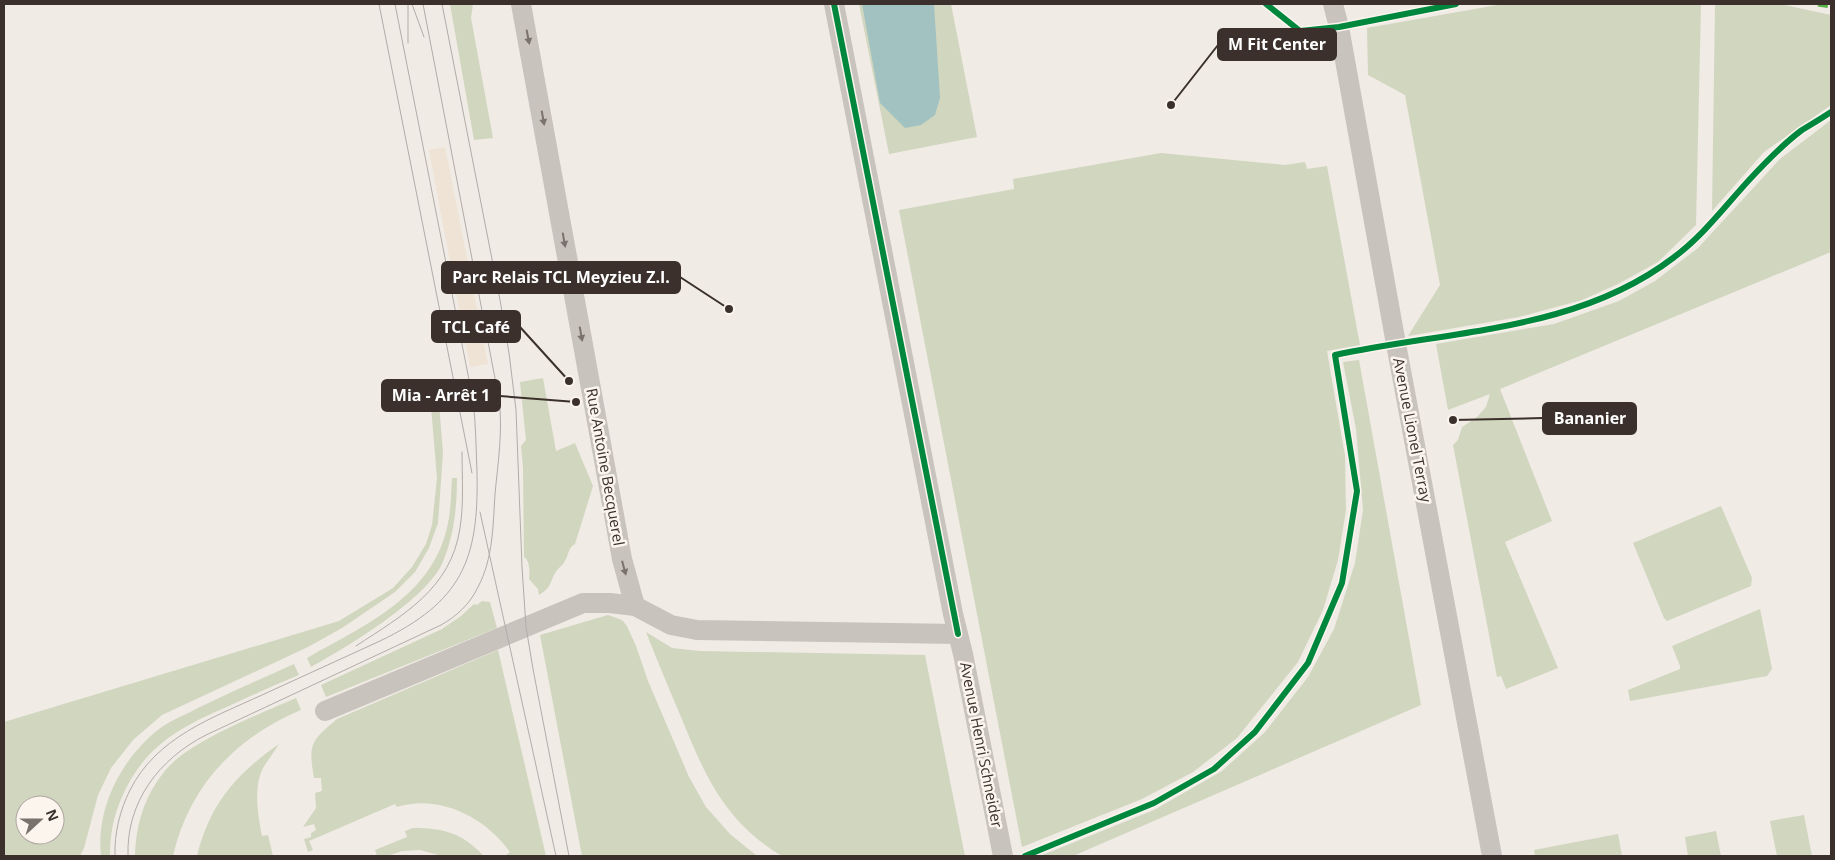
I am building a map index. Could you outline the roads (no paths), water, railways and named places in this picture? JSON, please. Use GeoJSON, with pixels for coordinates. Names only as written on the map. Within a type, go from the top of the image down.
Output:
{"type":"FeatureCollection","features":[{"type":"Feature","properties":{"kind":"street","name":"Rue Antoine Becquerel"},"geometry":{"type":"LineString","coordinates":[[521,4],[622,559],[636,606]]}},
{"type":"Feature","properties":{"kind":"street","name":"Avenue Henri Schneider"},"geometry":{"type":"LineString","coordinates":[[834,4],[1003,856]]}},
{"type":"Feature","properties":{"kind":"street","name":"Avenue Lionel Terray"},"geometry":{"type":"LineString","coordinates":[[1333,4],[1339,26],[1396,344],[1492,856]]}},
{"type":"Feature","properties":{"kind":"street"},"geometry":{"type":"LineString","coordinates":[[324,711],[583,603],[610,603],[636,606],[671,625],[697,630],[958,634]]}},
{"type":"Feature","properties":{"kind":"water"},"geometry":{"type":"Polygon","coordinates":[[[862,4],[934,4],[940,98],[935,115],[921,125],[905,128],[880,103],[862,4]]]}},
{"type":"Feature","properties":{"kind":"tram line"},"geometry":{"type":"LineString","coordinates":[[379,4],[472,473]]}},
{"type":"Feature","properties":{"kind":"tram line"},"geometry":{"type":"LineString","coordinates":[[115,856],[118,822],[130,790],[141,772],[170,743],[205,721],[380,641],[408,626],[430,611],[447,594],[460,575],[469,555],[477,504],[473,400],[395,4]]}},
{"type":"Feature","properties":{"kind":"tram line"},"geometry":{"type":"LineString","coordinates":[[408,4],[408,43]]}},
{"type":"Feature","properties":{"kind":"tram line"},"geometry":{"type":"LineString","coordinates":[[412,4],[424,37]]}},
{"type":"Feature","properties":{"kind":"tram line"},"geometry":{"type":"LineString","coordinates":[[128,856],[129,836],[139,800],[160,770],[174,756],[206,735],[441,625],[458,614],[467,604],[475,593],[487,565],[493,530],[499,458],[499,399],[423,4]]}},
{"type":"Feature","properties":{"kind":"tram line"},"geometry":{"type":"LineString","coordinates":[[442,4],[509,353],[516,410],[526,627],[569,856]]}},
{"type":"Feature","properties":{"kind":"tram line"},"geometry":{"type":"LineString","coordinates":[[356,646],[407,611],[436,584],[447,568],[455,549],[460,528],[462,452]]}},
{"type":"Feature","properties":{"kind":"tram line"},"geometry":{"type":"LineString","coordinates":[[480,512],[556,856]]}},
{"type":"Feature","properties":{"kind":"place","name":"M Fit Center"},"geometry":{"type":"Point","coordinates":[1171,105]}},
{"type":"Feature","properties":{"kind":"place","name":"Parc Relais TCL Meyzieu Z.I."},"geometry":{"type":"Point","coordinates":[729,309]}},
{"type":"Feature","properties":{"kind":"place","name":"TCL Café"},"geometry":{"type":"Point","coordinates":[569,381]}},
{"type":"Feature","properties":{"kind":"place","name":"Mia - Arrêt 1"},"geometry":{"type":"Point","coordinates":[576,402]}},
{"type":"Feature","properties":{"kind":"place","name":"Bananier"},"geometry":{"type":"Point","coordinates":[1453,420]}}]}
